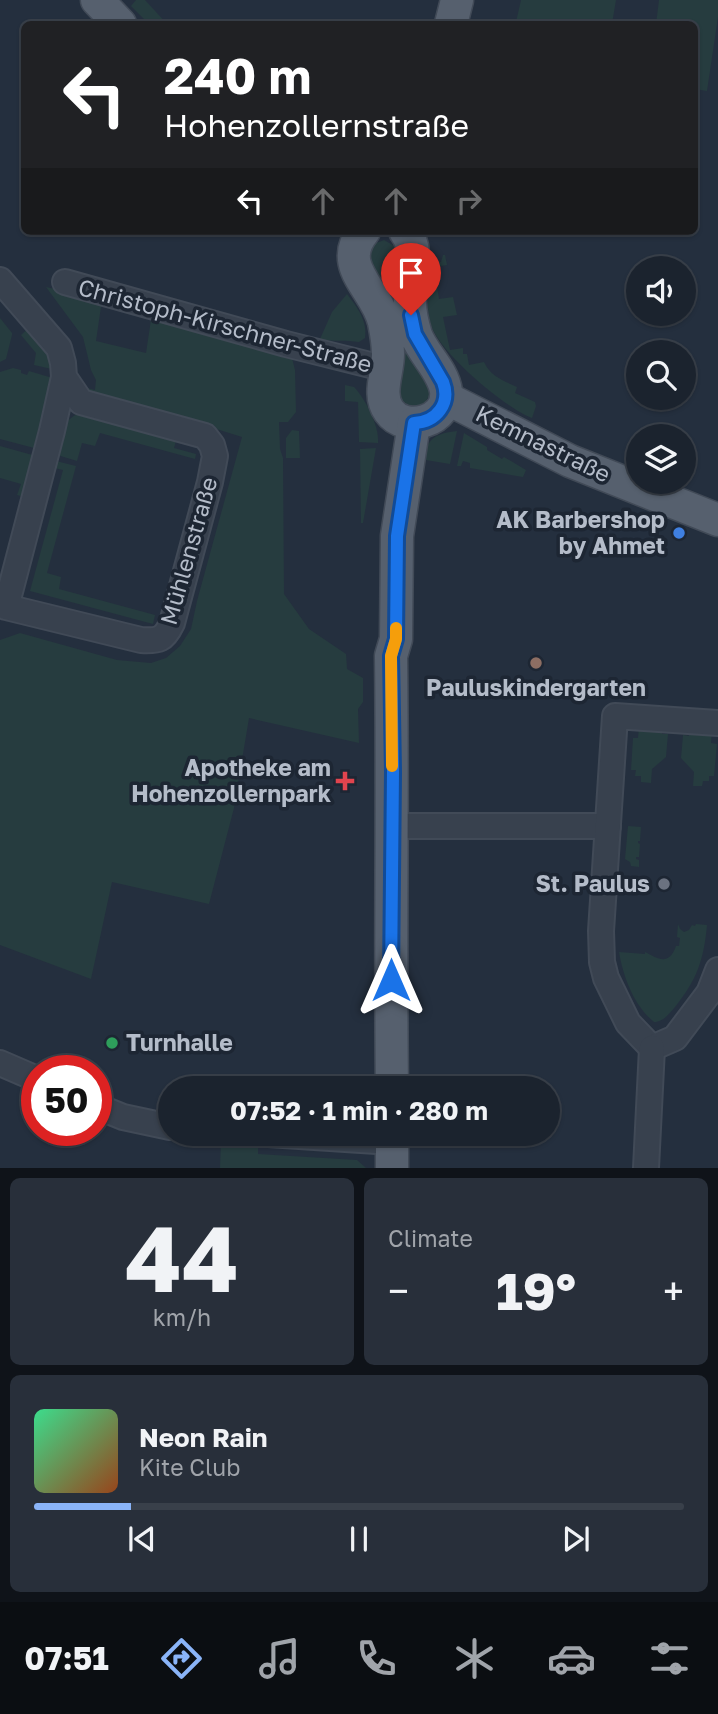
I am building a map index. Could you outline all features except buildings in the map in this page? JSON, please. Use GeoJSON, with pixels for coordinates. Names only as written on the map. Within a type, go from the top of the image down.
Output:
{"type":"FeatureCollection","features":[{"type":"Feature","properties":{"kind":"main road"},"geometry":{"type":"LineString","coordinates":[[97,0],[117,21]]}},
{"type":"Feature","properties":{"kind":"main road"},"geometry":{"type":"LineString","coordinates":[[453,21],[457,0]]}},
{"type":"Feature","properties":{"kind":"main road"},"geometry":{"type":"LineString","coordinates":[[350,235],[356,271],[377,304],[384,324],[388,356],[383,393],[386,405],[393,416],[422,423],[435,417],[446,398],[446,389],[415,334],[410,303],[414,259],[408,235]]}},
{"type":"Feature","properties":{"kind":"main road","name":"Kemnastraße"},"geometry":{"type":"LineString","coordinates":[[446,398],[570,461],[718,520]]}},
{"type":"Feature","properties":{"kind":"main road"},"geometry":{"type":"LineString","coordinates":[[392,1076],[391,656],[378,640],[379,581],[388,483],[406,421]]}},
{"type":"Feature","properties":{"kind":"street","name":"Mühlenstraße"},"geometry":{"type":"LineString","coordinates":[[0,280],[59,348],[64,363],[64,377],[52,431],[6,607],[141,640],[156,641],[166,635],[172,623],[210,482],[215,456],[212,444],[205,436],[81,402],[64,377]]}},
{"type":"Feature","properties":{"kind":"street","name":"Christoph-Kirschner-Straße"},"geometry":{"type":"LineString","coordinates":[[65,282],[386,369]]}},
{"type":"Feature","properties":{"kind":"street"},"geometry":{"type":"LineString","coordinates":[[646,1168],[652,1048],[628,1023],[606,978],[602,962],[601,930],[615,716],[718,723]]}},
{"type":"Feature","properties":{"kind":"street"},"geometry":{"type":"LineString","coordinates":[[392,826],[608,825]]}},
{"type":"Feature","properties":{"kind":"street"},"geometry":{"type":"LineString","coordinates":[[652,1048],[675,1038],[709,993],[718,970]]}},
{"type":"Feature","properties":{"kind":"street"},"geometry":{"type":"LineString","coordinates":[[0,1063],[21,1072]]}},
{"type":"Feature","properties":{"kind":"street"},"geometry":{"type":"LineString","coordinates":[[112,1113],[158,1124]]}},
{"type":"Feature","properties":{"kind":"street"},"geometry":{"type":"LineString","coordinates":[[374,1146],[392,1148]]}},
{"type":"Feature","properties":{"kind":"green space"},"geometry":{"type":"Polygon","coordinates":[[[136,0],[145,0],[164,21],[146,21],[131,6],[136,0]]]}},
{"type":"Feature","properties":{"kind":"green space"},"geometry":{"type":"Polygon","coordinates":[[[521,0],[616,0],[612,21],[516,21],[521,0]]]}},
{"type":"Feature","properties":{"kind":"green space"},"geometry":{"type":"Polygon","coordinates":[[[659,0],[718,0],[707,91],[698,90],[698,21],[656,21],[659,0]]]}},
{"type":"Feature","properties":{"kind":"green space"},"geometry":{"type":"Polygon","coordinates":[[[384,240],[396,247],[431,392],[425,403],[418,406],[409,405],[400,399],[371,279],[368,254],[374,244],[384,240]]]}},
{"type":"Feature","properties":{"kind":"green space"},"geometry":{"type":"Polygon","coordinates":[[[443,255],[447,265],[434,267],[439,299],[453,297],[457,315],[443,317],[450,350],[463,348],[469,365],[484,362],[494,374],[517,387],[515,393],[535,402],[532,418],[506,403],[474,378],[446,350],[437,336],[429,317],[428,293],[432,261],[441,262],[443,255]]]}},
{"type":"Feature","properties":{"kind":"green space"},"geometry":{"type":"Polygon","coordinates":[[[46,287],[102,300],[96,341],[146,353],[152,313],[292,358],[295,370],[296,412],[288,422],[279,422],[283,458],[284,594],[309,629],[346,654],[347,669],[363,678],[363,702],[358,709],[359,743],[249,718],[234,808],[209,904],[112,882],[91,979],[0,945],[0,640],[20,633],[117,660],[151,663],[166,658],[180,646],[191,629],[242,437],[88,394],[79,386],[95,390],[96,380],[83,337],[46,287]]]}},
{"type":"Feature","properties":{"kind":"green space"},"geometry":{"type":"Polygon","coordinates":[[[347,294],[363,320],[365,338],[359,342],[320,339],[332,312],[347,294]]]}},
{"type":"Feature","properties":{"kind":"green space"},"geometry":{"type":"Polygon","coordinates":[[[0,318],[12,335],[6,359],[0,362],[0,318]]]}},
{"type":"Feature","properties":{"kind":"green space"},"geometry":{"type":"Polygon","coordinates":[[[30,327],[47,346],[56,370],[34,365],[36,353],[21,335],[30,327]]]}},
{"type":"Feature","properties":{"kind":"green space"},"geometry":{"type":"Polygon","coordinates":[[[13,368],[27,375],[29,371],[56,379],[38,449],[0,439],[0,372],[13,368]]]}},
{"type":"Feature","properties":{"kind":"green space"},"geometry":{"type":"Polygon","coordinates":[[[345,385],[354,387],[367,405],[377,429],[378,443],[359,442],[358,402],[345,401],[345,385]]]}},
{"type":"Feature","properties":{"kind":"green space"},"geometry":{"type":"Polygon","coordinates":[[[81,412],[177,437],[174,448],[196,454],[195,459],[100,433],[95,446],[82,443],[77,461],[54,454],[64,425],[81,412]]]}},
{"type":"Feature","properties":{"kind":"green space"},"geometry":{"type":"Polygon","coordinates":[[[292,430],[299,431],[300,458],[286,458],[286,438],[292,430]]]}},
{"type":"Feature","properties":{"kind":"green space"},"geometry":{"type":"Polygon","coordinates":[[[457,431],[450,464],[426,460],[427,446],[434,438],[457,431]]]}},
{"type":"Feature","properties":{"kind":"green space"},"geometry":{"type":"Polygon","coordinates":[[[464,433],[502,459],[504,457],[526,470],[523,477],[470,468],[470,463],[463,461],[461,466],[457,466],[464,433]]]}},
{"type":"Feature","properties":{"kind":"green space"},"geometry":{"type":"Polygon","coordinates":[[[0,446],[36,456],[24,497],[17,495],[21,484],[0,478],[0,446]]]}},
{"type":"Feature","properties":{"kind":"green space"},"geometry":{"type":"Polygon","coordinates":[[[376,448],[363,523],[361,523],[360,449],[376,448]]]}},
{"type":"Feature","properties":{"kind":"green space"},"geometry":{"type":"Polygon","coordinates":[[[52,460],[76,466],[47,573],[61,577],[59,589],[155,615],[153,624],[30,591],[63,470],[50,467],[52,460]]]}},
{"type":"Feature","properties":{"kind":"green space"},"geometry":{"type":"Polygon","coordinates":[[[639,726],[662,728],[662,734],[668,734],[666,757],[652,769],[651,783],[641,782],[641,776],[635,776],[636,770],[631,770],[633,738],[638,738],[639,726]]]}},
{"type":"Feature","properties":{"kind":"green space"},"geometry":{"type":"Polygon","coordinates":[[[689,729],[712,731],[711,743],[717,744],[714,776],[709,776],[709,781],[703,781],[702,786],[693,786],[694,772],[681,758],[683,735],[689,736],[689,729]]]}},
{"type":"Feature","properties":{"kind":"green space"},"geometry":{"type":"Polygon","coordinates":[[[628,826],[641,827],[639,857],[636,857],[639,867],[631,866],[625,859],[628,826]]]}},
{"type":"Feature","properties":{"kind":"green space"},"geometry":{"type":"Polygon","coordinates":[[[678,924],[684,932],[692,925],[707,925],[704,948],[694,978],[683,997],[666,1017],[654,1022],[630,990],[619,952],[645,952],[667,959],[676,946],[679,946],[678,924]]]}},
{"type":"Feature","properties":{"kind":"green space"},"geometry":{"type":"Polygon","coordinates":[[[221,1146],[258,1146],[258,1154],[357,1160],[366,1168],[220,1168],[221,1146]]]}},
{"type":"Feature","properties":{"kind":"slow traffic"},"geometry":{"type":"LineString","coordinates":[[392,766],[391,656],[396,628]]}},
{"type":"Feature","properties":{"kind":"place","name":"AK Barbershop by Ahmet"},"geometry":{"type":"Point","coordinates":[679,533]}},
{"type":"Feature","properties":{"kind":"place","name":"Pauluskindergarten"},"geometry":{"type":"Point","coordinates":[536,663]}},
{"type":"Feature","properties":{"kind":"place","name":"Apotheke am Hohenzollernpark"},"geometry":{"type":"Point","coordinates":[345,781]}},
{"type":"Feature","properties":{"kind":"place","name":"St. Paulus"},"geometry":{"type":"Point","coordinates":[664,884]}},
{"type":"Feature","properties":{"kind":"place","name":"Turnhalle"},"geometry":{"type":"Point","coordinates":[112,1043]}},
{"type":"Feature","properties":{"kind":"route"},"geometry":{"type":"LineString","coordinates":[[391,980],[391,656],[396,639],[397,536],[414,423],[422,423],[435,417],[446,398],[443,382],[415,334],[411,315]]}}]}
